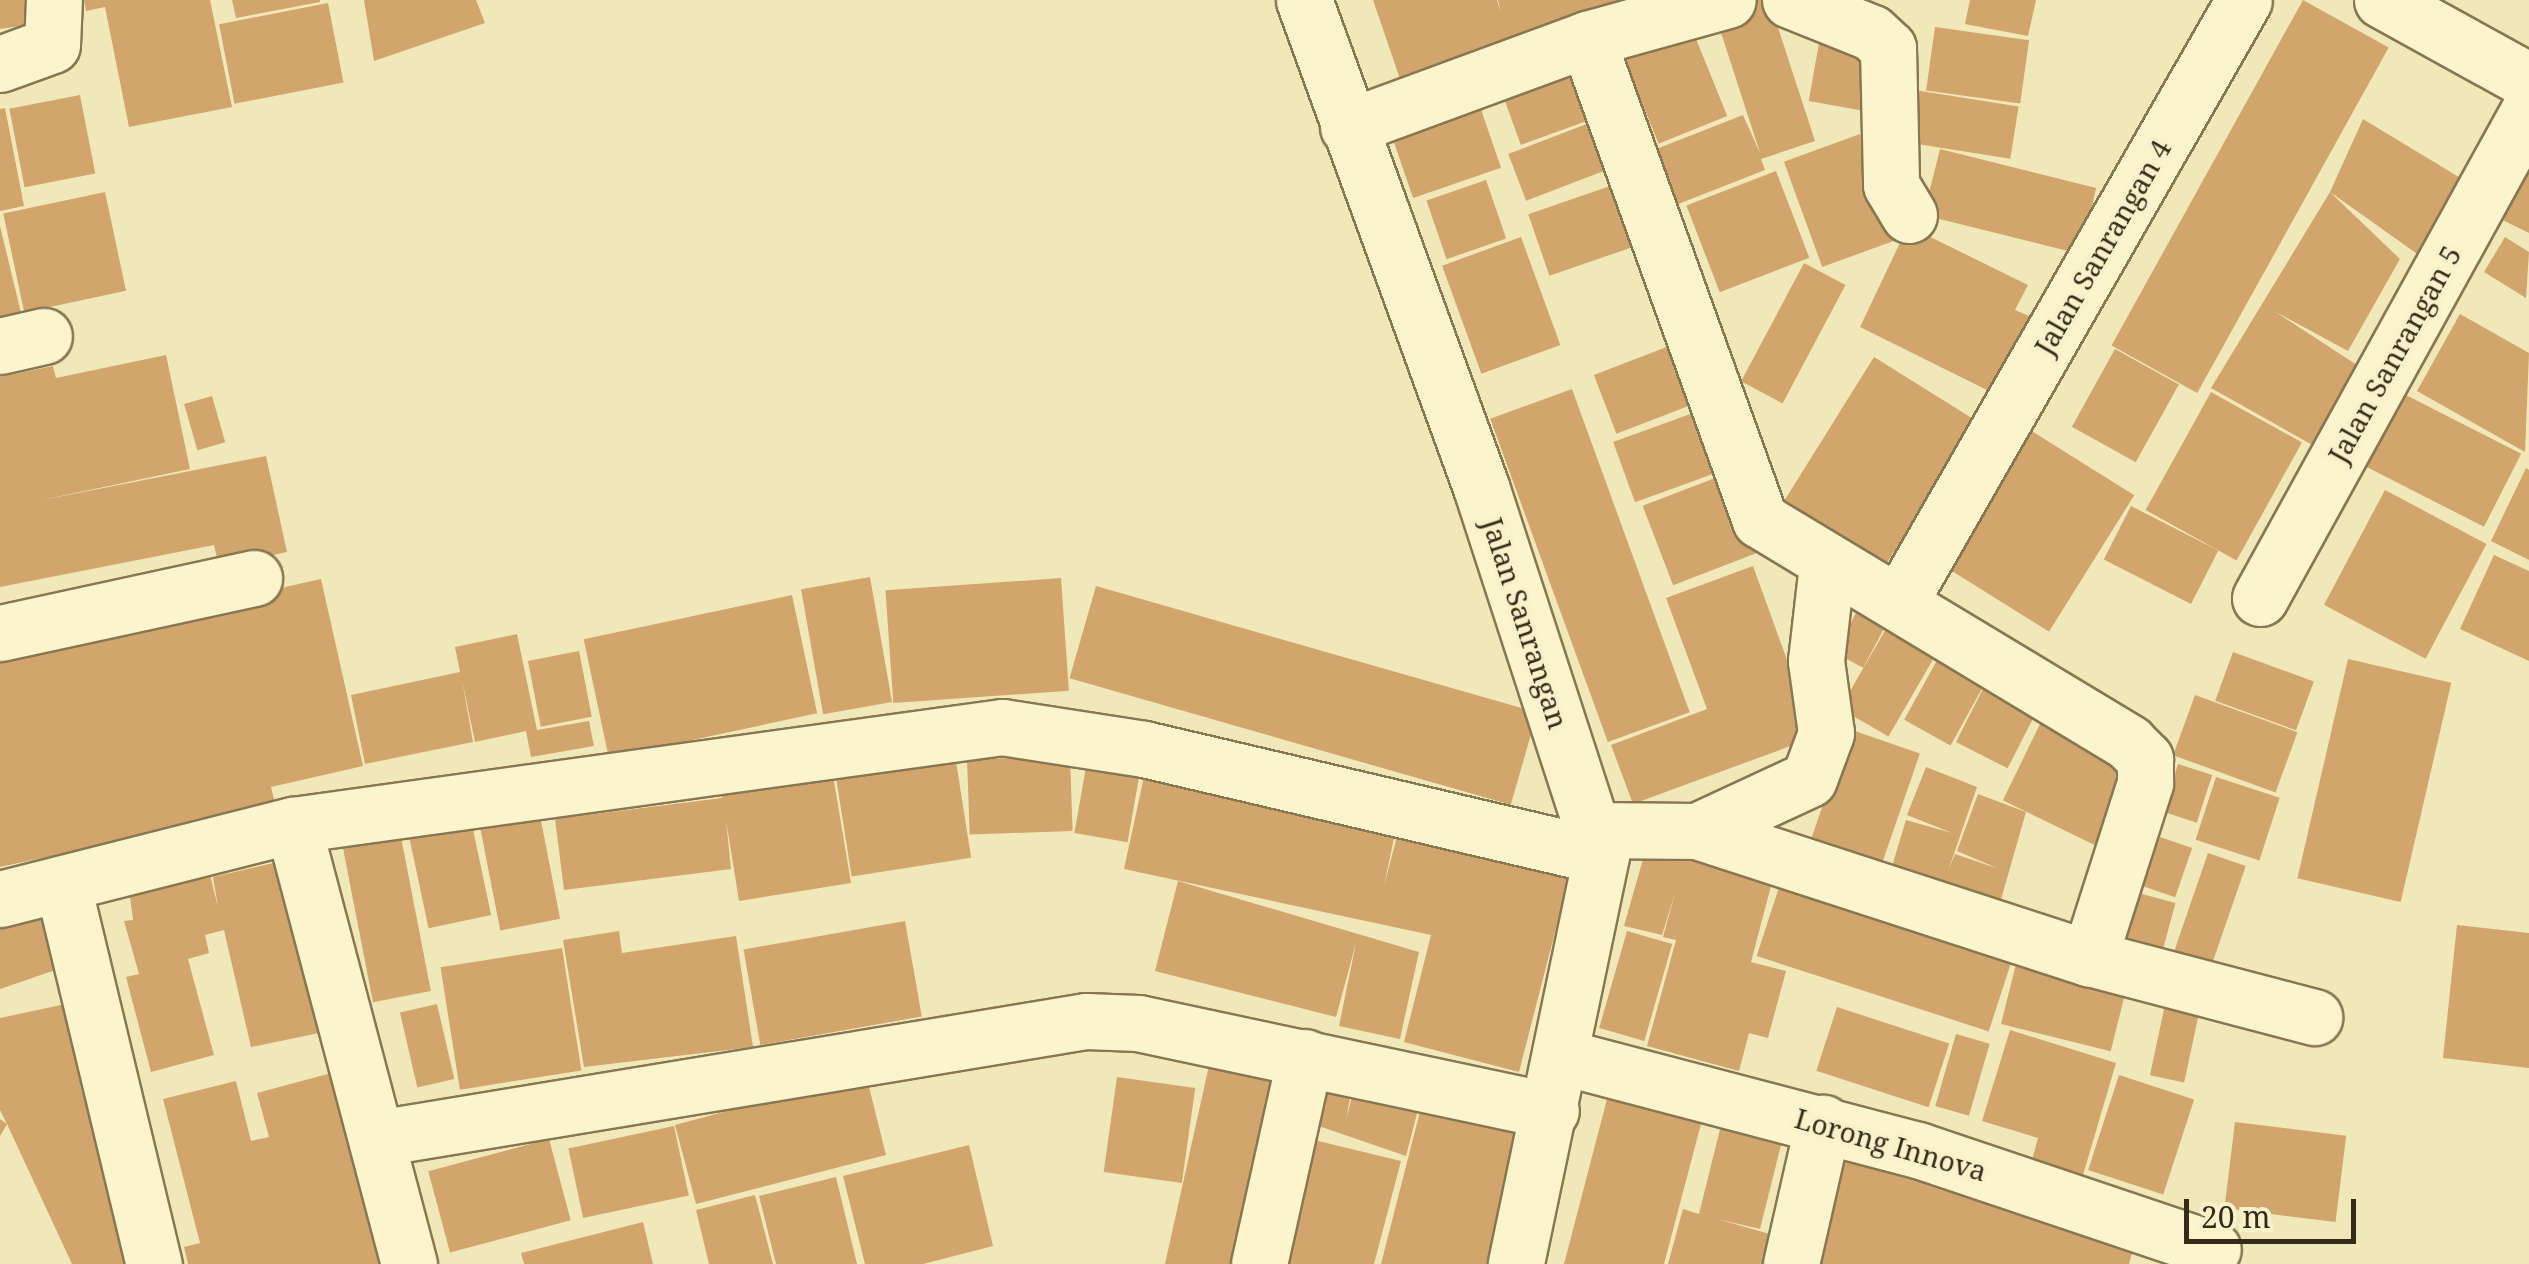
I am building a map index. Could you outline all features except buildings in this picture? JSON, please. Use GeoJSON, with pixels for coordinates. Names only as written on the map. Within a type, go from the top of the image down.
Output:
{"type":"FeatureCollection","features":[{"type":"Feature","properties":{"kind":"street"},"geometry":{"type":"LineString","coordinates":[[0,64],[52,45],[54,0]]}},
{"type":"Feature","properties":{"kind":"street","name":"Jalan Sanrangan"},"geometry":{"type":"LineString","coordinates":[[1304,0],[1481,487],[1597,843],[1564,1057],[1516,1264]]}},
{"type":"Feature","properties":{"kind":"street"},"geometry":{"type":"LineString","coordinates":[[1348,127],[1587,39],[1728,0]]}},
{"type":"Feature","properties":{"kind":"street"},"geometry":{"type":"LineString","coordinates":[[1790,0],[1872,33],[1888,48],[1891,186],[1909,216]]}},
{"type":"Feature","properties":{"kind":"street","name":"Jalan Sanrangan 4"},"geometry":{"type":"LineString","coordinates":[[1900,601],[2244,0]]}},
{"type":"Feature","properties":{"kind":"street"},"geometry":{"type":"LineString","coordinates":[[2382,0],[2529,81]]}},
{"type":"Feature","properties":{"kind":"street"},"geometry":{"type":"LineString","coordinates":[[1587,39],[1748,496],[1786,542],[1900,601],[2145,759],[2145,782],[2088,958]]}},
{"type":"Feature","properties":{"kind":"street","name":"Jalan Sanrangan 5"},"geometry":{"type":"LineString","coordinates":[[2260,598],[2529,110]]}},
{"type":"Feature","properties":{"kind":"street"},"geometry":{"type":"LineString","coordinates":[[0,899],[64,886],[293,825],[1002,727],[1144,748],[1597,843],[1698,831],[1809,779],[1822,756],[1816,661],[1827,565]]}},
{"type":"Feature","properties":{"kind":"street"},"geometry":{"type":"LineString","coordinates":[[0,633],[254,578]]}},
{"type":"Feature","properties":{"kind":"street"},"geometry":{"type":"LineString","coordinates":[[293,825],[409,1264]]}},
{"type":"Feature","properties":{"kind":"street"},"geometry":{"type":"LineString","coordinates":[[1698,831],[2088,958],[2314,1017]]}},
{"type":"Feature","properties":{"kind":"street"},"geometry":{"type":"LineString","coordinates":[[64,886],[154,1264]]}},
{"type":"Feature","properties":{"kind":"street"},"geometry":{"type":"LineString","coordinates":[[378,1138],[1040,1023],[1138,1024],[1551,1111]]}},
{"type":"Feature","properties":{"kind":"street"},"geometry":{"type":"LineString","coordinates":[[1259,1264],[1306,1057]]}},
{"type":"Feature","properties":{"kind":"street","name":"Lorong Innova"},"geometry":{"type":"LineString","coordinates":[[1564,1057],[1823,1123],[2212,1249]]}},
{"type":"Feature","properties":{"kind":"street"},"geometry":{"type":"LineString","coordinates":[[1791,1264],[1823,1123]]}}]}
